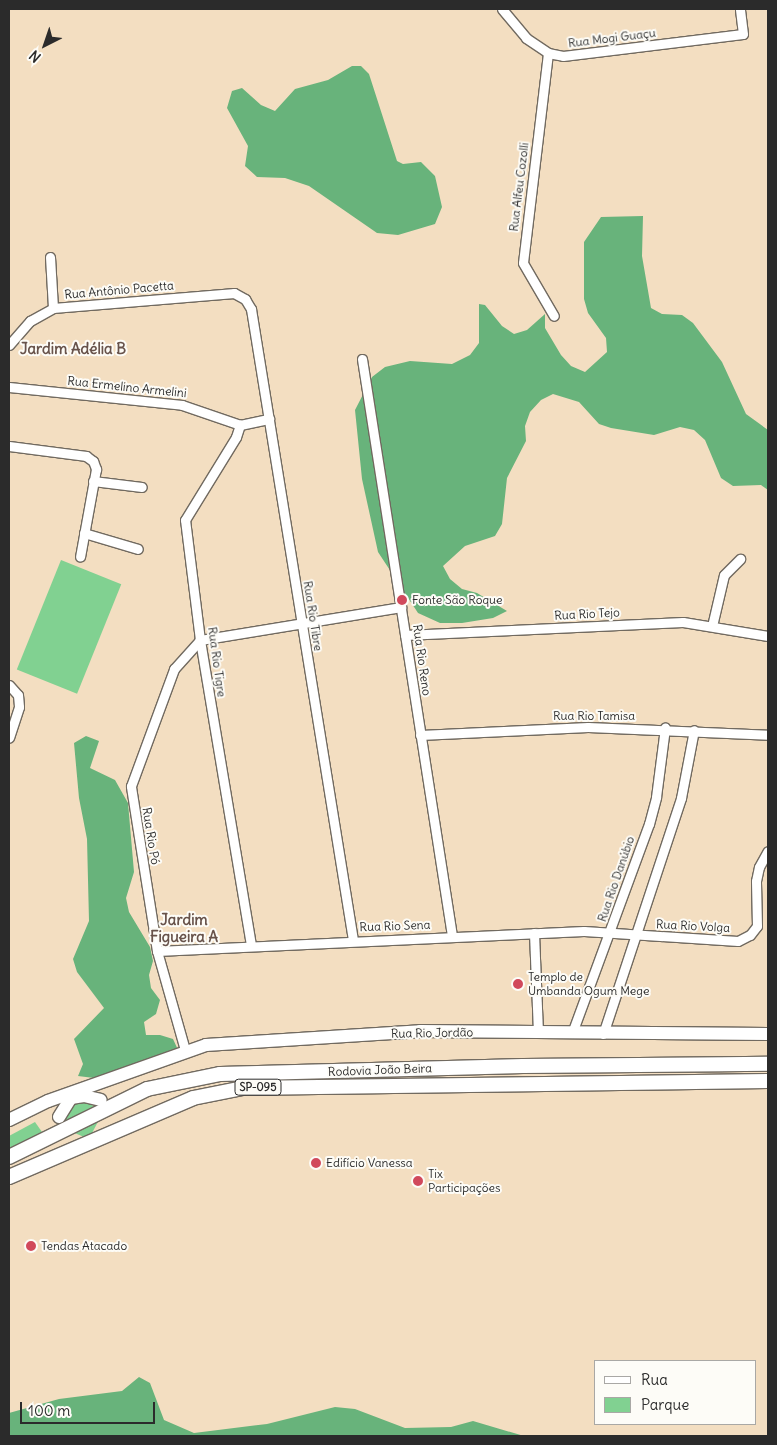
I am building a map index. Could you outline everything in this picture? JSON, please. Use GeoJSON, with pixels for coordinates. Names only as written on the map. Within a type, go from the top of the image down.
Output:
{"type":"FeatureCollection","features":[{"type":"Feature","properties":{"kind":"main road","name":"Rodovia João Beira"},"geometry":{"type":"LineString","coordinates":[[9,1157],[61,1123],[102,1105],[147,1089],[220,1074],[523,1066],[768,1064]]}},
{"type":"Feature","properties":{"kind":"main road","name":"Rodovia João Beira"},"geometry":{"type":"LineString","coordinates":[[9,1176],[193,1098],[244,1088],[768,1081]]}},
{"type":"Feature","properties":{"kind":"main road"},"geometry":{"type":"LineString","coordinates":[[102,1105],[105,1135]]}},
{"type":"Feature","properties":{"kind":"main road"},"geometry":{"type":"LineString","coordinates":[[61,1123],[79,1146]]}},
{"type":"Feature","properties":{"kind":"street","name":"Rua Mogi Guaçu"},"geometry":{"type":"LineString","coordinates":[[502,9],[526,38],[548,52],[563,56],[743,34],[740,9]]}},
{"type":"Feature","properties":{"kind":"street","name":"Rua Alfeu Cozolli"},"geometry":{"type":"LineString","coordinates":[[548,52],[523,263],[554,316]]}},
{"type":"Feature","properties":{"kind":"street"},"geometry":{"type":"LineString","coordinates":[[50,257],[53,308]]}},
{"type":"Feature","properties":{"kind":"street","name":"Rua Antônio Pacetta"},"geometry":{"type":"LineString","coordinates":[[9,345],[30,321],[53,308],[234,292],[245,298]]}},
{"type":"Feature","properties":{"kind":"street","name":"Rua Rio Tibre"},"geometry":{"type":"LineString","coordinates":[[245,298],[251,309],[353,940]]}},
{"type":"Feature","properties":{"kind":"street","name":"Rua Rio Reno"},"geometry":{"type":"LineString","coordinates":[[362,359],[452,936]]}},
{"type":"Feature","properties":{"kind":"street","name":"Rua Ermelino Armelini"},"geometry":{"type":"LineString","coordinates":[[9,387],[182,404],[240,425]]}},
{"type":"Feature","properties":{"kind":"street"},"geometry":{"type":"LineString","coordinates":[[240,425],[269,419]]}},
{"type":"Feature","properties":{"kind":"street","name":"Rua Rio Tigre"},"geometry":{"type":"LineString","coordinates":[[240,425],[236,437],[185,520],[200,640],[251,945]]}},
{"type":"Feature","properties":{"kind":"street"},"geometry":{"type":"LineString","coordinates":[[9,446],[75,455],[93,461],[96,469],[80,557]]}},
{"type":"Feature","properties":{"kind":"street"},"geometry":{"type":"LineString","coordinates":[[93,481],[142,487]]}},
{"type":"Feature","properties":{"kind":"street"},"geometry":{"type":"LineString","coordinates":[[84,533],[138,549]]}},
{"type":"Feature","properties":{"kind":"street"},"geometry":{"type":"LineString","coordinates":[[712,626],[724,575],[740,559]]}},
{"type":"Feature","properties":{"kind":"street"},"geometry":{"type":"LineString","coordinates":[[200,640],[401,607]]}},
{"type":"Feature","properties":{"kind":"street","name":"Rua Rio Tejo"},"geometry":{"type":"LineString","coordinates":[[406,635],[683,622],[768,636]]}},
{"type":"Feature","properties":{"kind":"street","name":"Rua Rio Pó"},"geometry":{"type":"LineString","coordinates":[[185,1050],[157,950],[131,786],[174,669],[200,640]]}},
{"type":"Feature","properties":{"kind":"street"},"geometry":{"type":"LineString","coordinates":[[9,685],[18,695],[20,708],[9,736]]}},
{"type":"Feature","properties":{"kind":"street","name":"Rua Rio Tamisa"},"geometry":{"type":"LineString","coordinates":[[420,735],[588,726],[665,728],[768,735]]}},
{"type":"Feature","properties":{"kind":"street","name":"Rua Rio Danúbio"},"geometry":{"type":"LineString","coordinates":[[572,1033],[611,932],[654,806],[665,728]]}},
{"type":"Feature","properties":{"kind":"street"},"geometry":{"type":"LineString","coordinates":[[603,1034],[634,935],[681,798],[694,730]]}},
{"type":"Feature","properties":{"kind":"street","name":"Rua Rio Volga"},"geometry":{"type":"LineString","coordinates":[[634,935],[738,941],[750,935],[757,926],[756,881],[759,867],[768,851]]}},
{"type":"Feature","properties":{"kind":"street","name":"Rua Rio Sena"},"geometry":{"type":"LineString","coordinates":[[157,950],[534,933],[611,932],[634,935]]}},
{"type":"Feature","properties":{"kind":"street"},"geometry":{"type":"LineString","coordinates":[[534,933],[538,1032]]}},
{"type":"Feature","properties":{"kind":"street","name":"Rua Rio Jordão"},"geometry":{"type":"LineString","coordinates":[[9,1120],[48,1101],[185,1050],[206,1045],[420,1031],[768,1034]]}},
{"type":"Feature","properties":{"kind":"street"},"geometry":{"type":"LineString","coordinates":[[61,1123],[71,1098],[84,1096],[102,1105],[102,1081]]}},
{"type":"Feature","properties":{"kind":"street"},"geometry":{"type":"LineString","coordinates":[[48,1101],[61,1123]]}},
{"type":"Feature","properties":{"kind":"green space"},"geometry":{"type":"Polygon","coordinates":[[[352,66],[361,66],[369,74],[397,161],[403,164],[421,162],[435,176],[442,207],[435,224],[398,235],[377,233],[309,186],[285,178],[257,177],[245,166],[248,146],[227,108],[232,91],[242,88],[261,105],[275,111],[295,89],[328,80],[352,66]]]}},
{"type":"Feature","properties":{"kind":"green space"},"geometry":{"type":"Polygon","coordinates":[[[643,216],[642,256],[651,308],[662,314],[682,315],[693,323],[722,362],[746,414],[768,430],[768,490],[761,485],[733,486],[721,478],[705,440],[694,430],[680,427],[654,435],[611,428],[599,424],[579,402],[553,394],[541,400],[530,412],[525,426],[526,441],[507,478],[502,524],[495,536],[465,546],[443,566],[450,579],[462,589],[477,593],[507,611],[493,618],[462,623],[440,623],[418,613],[378,552],[362,479],[355,410],[372,377],[385,367],[410,361],[452,364],[470,355],[479,343],[479,304],[485,305],[502,326],[514,334],[527,330],[545,314],[545,328],[561,355],[571,366],[585,372],[607,352],[606,338],[588,313],[584,299],[584,242],[601,217],[643,216]]]}},
{"type":"Feature","properties":{"kind":"green space"},"geometry":{"type":"Polygon","coordinates":[[[61,560],[121,584],[77,694],[17,669],[61,560]]]}},
{"type":"Feature","properties":{"kind":"green space"},"geometry":{"type":"Polygon","coordinates":[[[86,736],[99,741],[90,768],[115,780],[128,803],[134,872],[126,898],[129,912],[150,947],[153,961],[149,975],[151,988],[160,1000],[156,1014],[144,1022],[146,1035],[160,1035],[173,1039],[179,1052],[102,1079],[78,1076],[83,1064],[74,1039],[104,1008],[77,972],[73,959],[89,921],[87,839],[79,798],[74,743],[86,736]]]}},
{"type":"Feature","properties":{"kind":"green space"},"geometry":{"type":"Polygon","coordinates":[[[88,1101],[94,1107],[63,1123],[66,1105],[88,1101]]]}},
{"type":"Feature","properties":{"kind":"green space"},"geometry":{"type":"Polygon","coordinates":[[[100,1118],[92,1133],[84,1137],[70,1131],[100,1118]]]}},
{"type":"Feature","properties":{"kind":"green space"},"geometry":{"type":"Polygon","coordinates":[[[35,1122],[42,1132],[9,1150],[9,1136],[35,1122]]]}},
{"type":"Feature","properties":{"kind":"green space"},"geometry":{"type":"Polygon","coordinates":[[[139,1377],[150,1383],[164,1420],[194,1433],[267,1424],[335,1407],[355,1409],[405,1428],[451,1427],[473,1421],[524,1436],[9,1436],[9,1413],[59,1399],[122,1391],[139,1377]]]}},
{"type":"Feature","properties":{"kind":"place","name":"Fonte São Roque"},"geometry":{"type":"Point","coordinates":[402,600]}},
{"type":"Feature","properties":{"kind":"place","name":"Templo de Umbanda Ogum Mege"},"geometry":{"type":"Point","coordinates":[518,984]}},
{"type":"Feature","properties":{"kind":"place","name":"Edifício Vanessa"},"geometry":{"type":"Point","coordinates":[316,1163]}},
{"type":"Feature","properties":{"kind":"place","name":"Tix Participações"},"geometry":{"type":"Point","coordinates":[418,1181]}},
{"type":"Feature","properties":{"kind":"place","name":"Tendas Atacado"},"geometry":{"type":"Point","coordinates":[31,1246]}},
{"type":"Feature","properties":{"kind":"district","name":"Jardim Adélia B"},"geometry":{"type":"Point","coordinates":[73,349]}},
{"type":"Feature","properties":{"kind":"district","name":"Jardim Figueira A"},"geometry":{"type":"Point","coordinates":[184,928]}}]}
